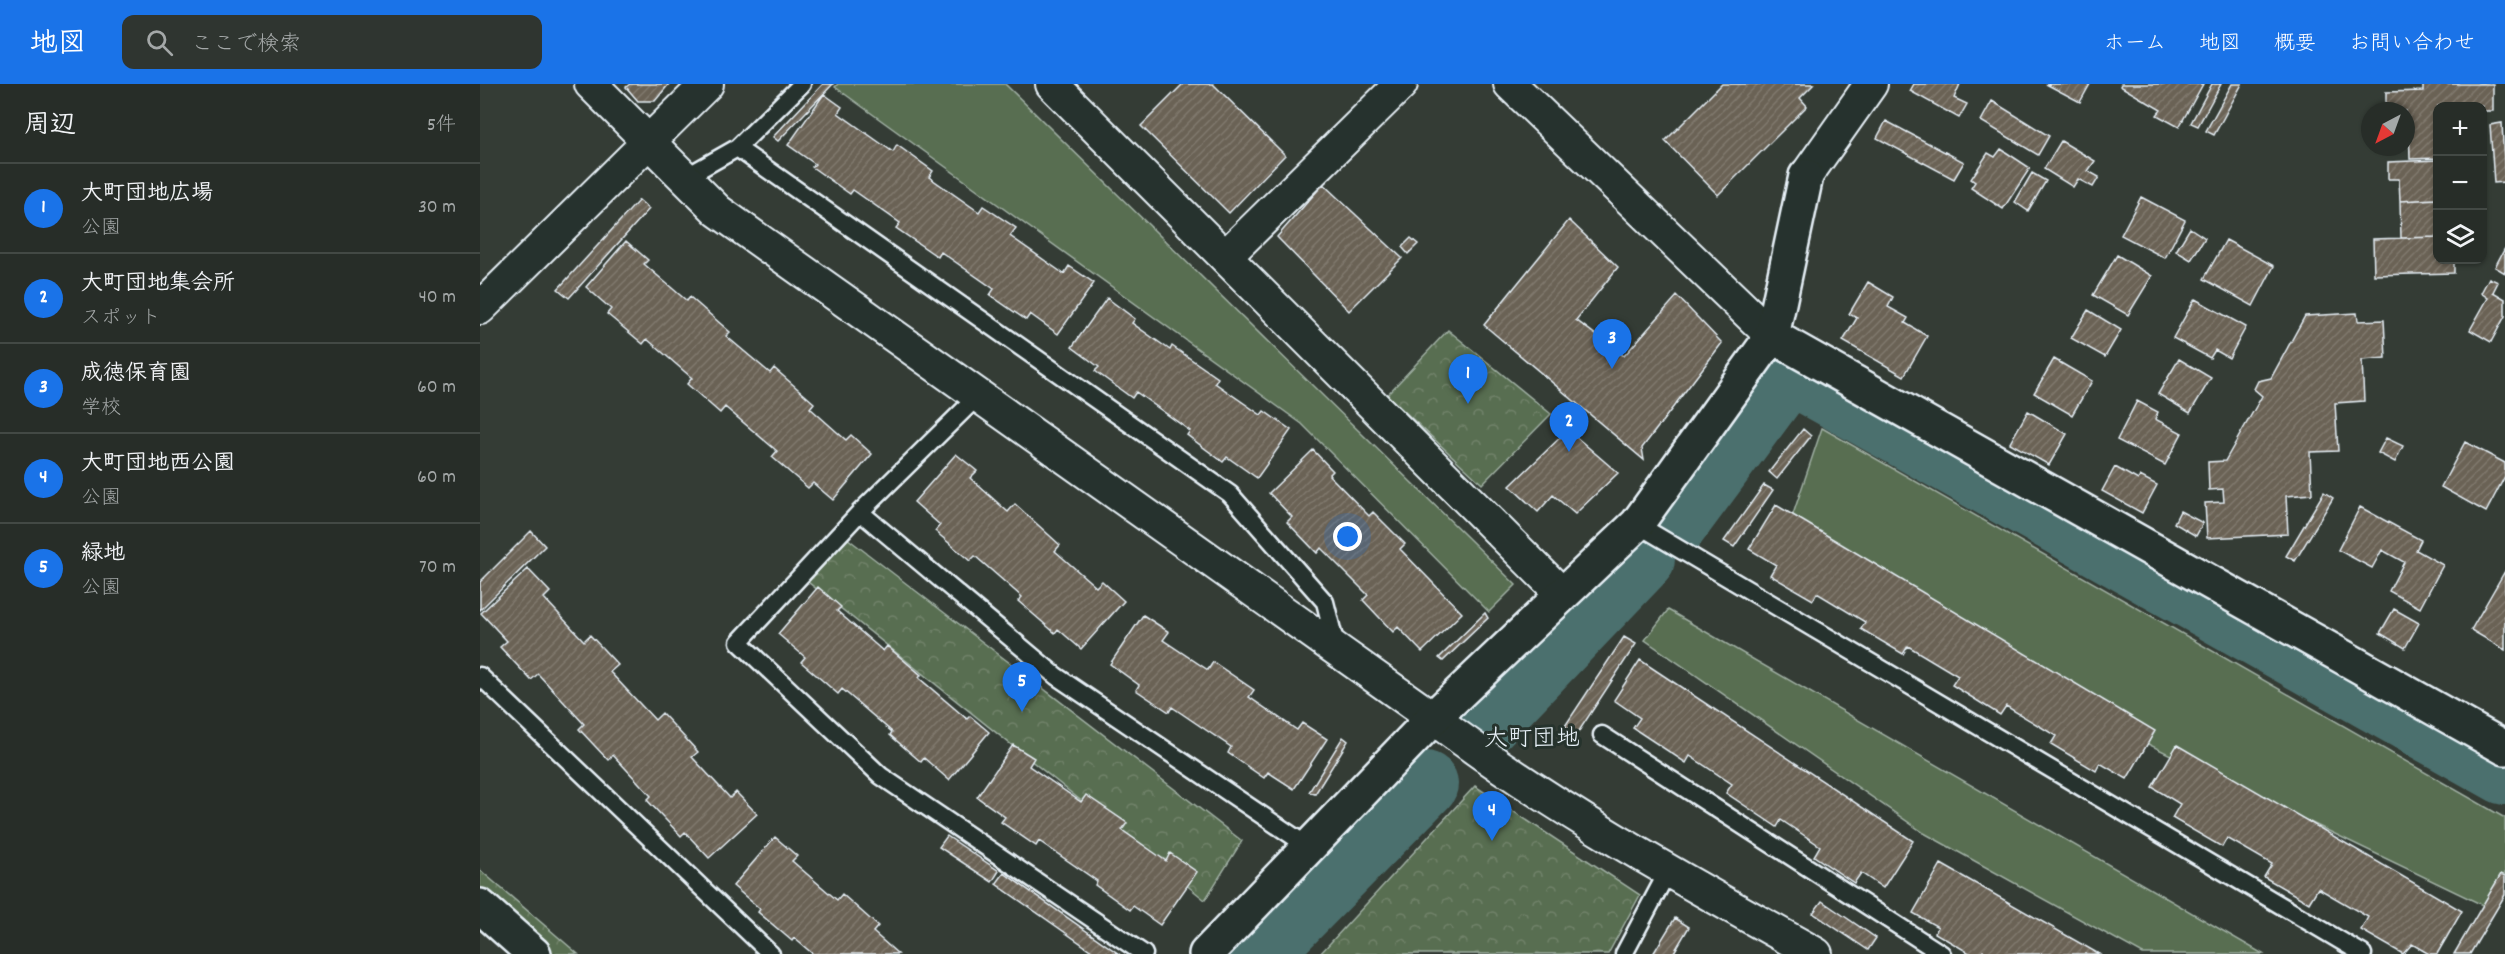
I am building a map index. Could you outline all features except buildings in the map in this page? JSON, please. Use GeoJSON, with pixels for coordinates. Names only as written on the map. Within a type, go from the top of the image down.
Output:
{"type":"FeatureCollection","features":[{"type":"Feature","properties":{"kind":"main road"},"geometry":{"type":"LineString","coordinates":[[1206,954],[1433,718],[1637,524],[1772,336],[1806,176]]}},
{"type":"Feature","properties":{"kind":"main road"},"geometry":{"type":"LineString","coordinates":[[1772,336],[2505,748]]}},
{"type":"Feature","properties":{"kind":"main road"},"geometry":{"type":"LineString","coordinates":[[480,900],[540,954]]}},
{"type":"Feature","properties":{"kind":"main road"},"geometry":{"type":"LineString","coordinates":[[480,906],[534,954]]}},
{"type":"Feature","properties":{"kind":"street"},"geometry":{"type":"LineString","coordinates":[[591,84],[718,212],[1433,718],[1484,757],[1668,871],[1816,954]]}},
{"type":"Feature","properties":{"kind":"street"},"geometry":{"type":"LineString","coordinates":[[480,308],[708,84]]}},
{"type":"Feature","properties":{"kind":"street"},"geometry":{"type":"LineString","coordinates":[[1052,84],[1562,594]]}},
{"type":"Feature","properties":{"kind":"street"},"geometry":{"type":"LineString","coordinates":[[1225,257],[1401,84]]}},
{"type":"Feature","properties":{"kind":"street"},"geometry":{"type":"LineString","coordinates":[[1510,84],[1772,336]]}},
{"type":"Feature","properties":{"kind":"street"},"geometry":{"type":"LineString","coordinates":[[1806,176],[1871,84]]}},
{"type":"Feature","properties":{"kind":"lane"},"geometry":{"type":"LineString","coordinates":[[684,178],[737,148],[802,84]]}},
{"type":"Feature","properties":{"kind":"lane"},"geometry":{"type":"LineString","coordinates":[[737,148],[1230,494],[1325,602],[1337,650]]}},
{"type":"Feature","properties":{"kind":"lane"},"geometry":{"type":"LineString","coordinates":[[978,396],[860,512],[739,642],[881,776],[1144,954]]}},
{"type":"Feature","properties":{"kind":"lane"},"geometry":{"type":"LineString","coordinates":[[860,512],[1056,676],[1309,847]]}},
{"type":"Feature","properties":{"kind":"lane"},"geometry":{"type":"LineString","coordinates":[[1637,524],[2363,954]]}},
{"type":"Feature","properties":{"kind":"lane"},"geometry":{"type":"LineString","coordinates":[[480,676],[771,954]]}},
{"type":"Feature","properties":{"kind":"lane"},"geometry":{"type":"LineString","coordinates":[[1602,735],[1942,954]]}},
{"type":"Feature","properties":{"kind":"lane"},"geometry":{"type":"LineString","coordinates":[[1624,954],[1668,871]]}},
{"type":"Feature","properties":{"kind":"green space"},"geometry":{"type":"Polygon","coordinates":[[[838,84],[1005,84],[1516,585],[1489,612],[1302,424],[835,87],[838,84]]]}},
{"type":"Feature","properties":{"kind":"green space"},"geometry":{"type":"Polygon","coordinates":[[[1448,330],[1551,414],[1482,484],[1387,395],[1448,330]]]}},
{"type":"Feature","properties":{"kind":"green space"},"geometry":{"type":"Polygon","coordinates":[[[1822,428],[2505,818],[2505,892],[2495,911],[1776,565],[1822,428]]]}},
{"type":"Feature","properties":{"kind":"green space"},"geometry":{"type":"Polygon","coordinates":[[[843,535],[1242,841],[1205,900],[808,582],[843,535]]]}},
{"type":"Feature","properties":{"kind":"green space"},"geometry":{"type":"Polygon","coordinates":[[[1668,610],[2263,954],[2143,954],[1924,833],[1645,640],[1668,610]]]}},
{"type":"Feature","properties":{"kind":"green space"},"geometry":{"type":"Polygon","coordinates":[[[1475,786],[1640,895],[1608,954],[1320,954],[1475,786]]]}},
{"type":"Feature","properties":{"kind":"green space"},"geometry":{"type":"Polygon","coordinates":[[[480,870],[578,954],[551,954],[480,894],[480,870]]]}},
{"type":"Feature","properties":{"kind":"waterway"},"geometry":{"type":"LineString","coordinates":[[1674,525],[1789,370],[2505,772]]}},
{"type":"Feature","properties":{"kind":"waterway"},"geometry":{"type":"LineString","coordinates":[[1486,722],[1642,559]]}},
{"type":"Feature","properties":{"kind":"waterway"},"geometry":{"type":"LineString","coordinates":[[1258,954],[1425,784]]}},
{"type":"Feature","properties":{"kind":"place","name":"成徳保育園"},"geometry":{"type":"Point","coordinates":[1612,369]}},
{"type":"Feature","properties":{"kind":"place","name":"大町団地広場"},"geometry":{"type":"Point","coordinates":[1468,404]}},
{"type":"Feature","properties":{"kind":"place","name":"大町団地集会所"},"geometry":{"type":"Point","coordinates":[1569,452]}},
{"type":"Feature","properties":{"kind":"place","name":"緑地"},"geometry":{"type":"Point","coordinates":[1022,712]}},
{"type":"Feature","properties":{"kind":"place","name":"大町団地西公園"},"geometry":{"type":"Point","coordinates":[1492,841]}},
{"type":"Feature","properties":{"kind":"district","name":"大町団地"},"geometry":{"type":"Point","coordinates":[1532,740]}}]}
